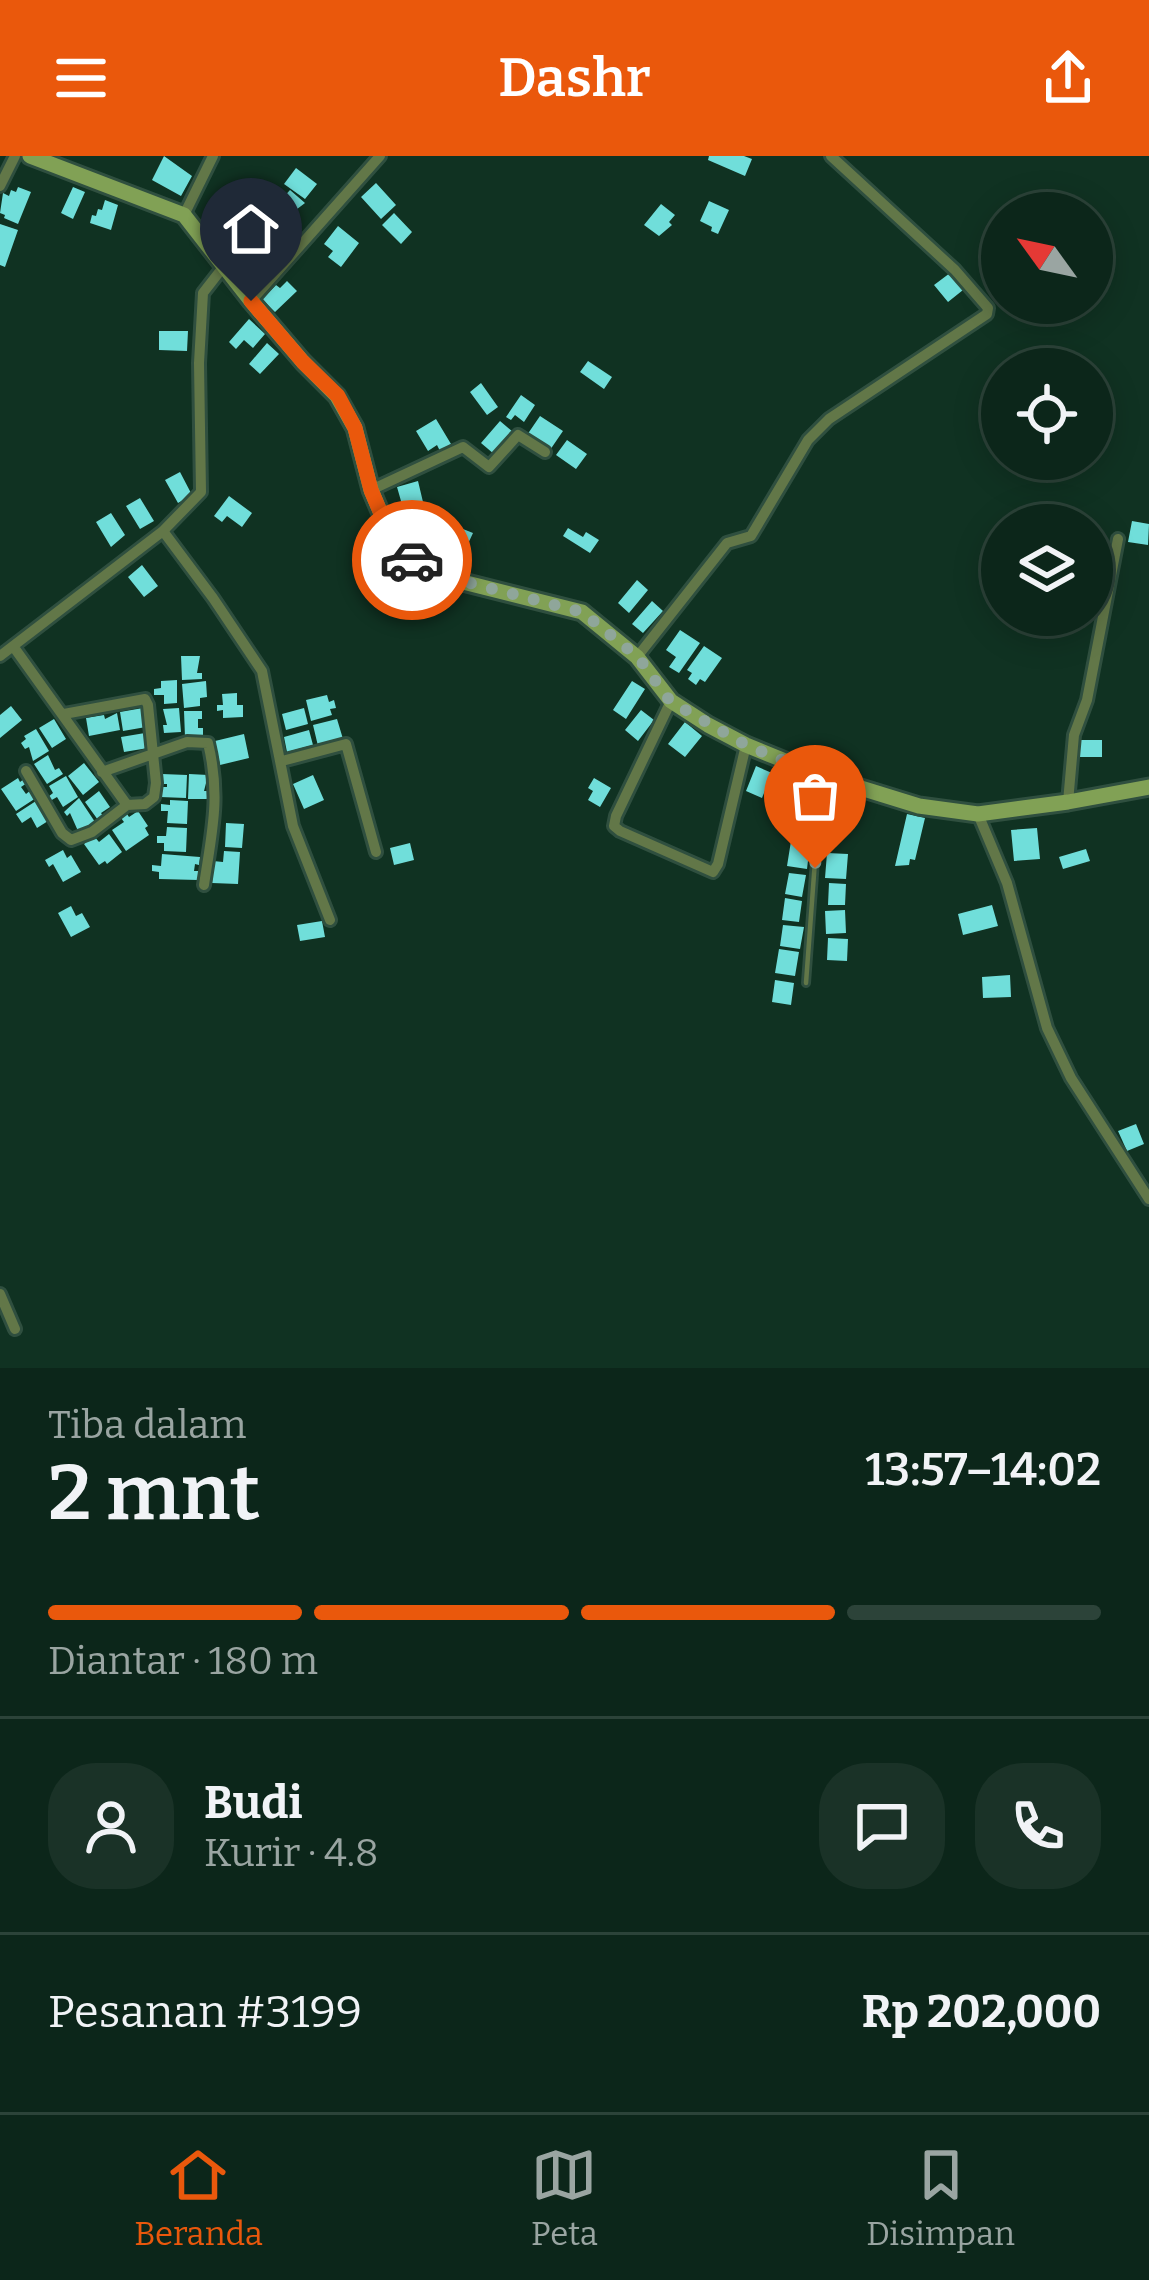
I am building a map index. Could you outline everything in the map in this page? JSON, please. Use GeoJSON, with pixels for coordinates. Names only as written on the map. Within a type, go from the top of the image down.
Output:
{"type":"FeatureCollection","features":[{"type":"Feature","properties":{"kind":"street"},"geometry":{"type":"LineString","coordinates":[[0,186],[15,156]]}},
{"type":"Feature","properties":{"kind":"street"},"geometry":{"type":"LineString","coordinates":[[30,156],[184,215],[251,301],[338,396],[355,428],[371,490],[391,537],[419,568],[582,612],[638,657],[670,701],[746,745],[821,776],[919,806],[978,814],[1149,787]]}},
{"type":"Feature","properties":{"kind":"street"},"geometry":{"type":"LineString","coordinates":[[184,215],[214,156]]}},
{"type":"Feature","properties":{"kind":"street"},"geometry":{"type":"LineString","coordinates":[[251,301],[380,156]]}},
{"type":"Feature","properties":{"kind":"street"},"geometry":{"type":"LineString","coordinates":[[638,657],[727,542],[751,536],[808,440],[829,419],[987,314],[988,308],[955,270],[831,156]]}},
{"type":"Feature","properties":{"kind":"street"},"geometry":{"type":"LineString","coordinates":[[0,656],[163,531],[201,492],[203,293],[224,266]]}},
{"type":"Feature","properties":{"kind":"street"},"geometry":{"type":"LineString","coordinates":[[371,490],[463,447],[489,467],[518,435],[545,452]]}},
{"type":"Feature","properties":{"kind":"street"},"geometry":{"type":"LineString","coordinates":[[163,531],[262,671],[293,826],[330,920]]}},
{"type":"Feature","properties":{"kind":"street"},"geometry":{"type":"LineString","coordinates":[[1068,802],[1074,735],[1087,700],[1118,539]]}},
{"type":"Feature","properties":{"kind":"street"},"geometry":{"type":"LineString","coordinates":[[13,646],[127,805]]}},
{"type":"Feature","properties":{"kind":"street"},"geometry":{"type":"LineString","coordinates":[[26,771],[70,840],[92,832],[127,805],[145,805],[154,797],[154,756],[145,699],[64,714]]}},
{"type":"Feature","properties":{"kind":"street"},"geometry":{"type":"LineString","coordinates":[[670,701],[616,816],[614,826],[620,831],[713,872],[746,745]]}},
{"type":"Feature","properties":{"kind":"street"},"geometry":{"type":"LineString","coordinates":[[102,772],[187,742],[208,742],[216,804],[204,885]]}},
{"type":"Feature","properties":{"kind":"street"},"geometry":{"type":"LineString","coordinates":[[282,761],[346,744],[376,852]]}},
{"type":"Feature","properties":{"kind":"street"},"geometry":{"type":"LineString","coordinates":[[978,814],[1007,883],[1047,1028],[1071,1078],[1149,1199]]}},
{"type":"Feature","properties":{"kind":"street"},"geometry":{"type":"LineString","coordinates":[[0,1294],[15,1329]]}},
{"type":"Feature","properties":{"kind":"lane"},"geometry":{"type":"LineString","coordinates":[[806,983],[821,776]]}},
{"type":"Feature","properties":{"kind":"building"},"geometry":{"type":"Polygon","coordinates":[[[164,156],[192,176],[181,196],[152,180],[164,156]]]}},
{"type":"Feature","properties":{"kind":"building"},"geometry":{"type":"Polygon","coordinates":[[[709,156],[752,159],[745,176],[708,160],[709,156]]]}},
{"type":"Feature","properties":{"kind":"building"},"geometry":{"type":"Polygon","coordinates":[[[296,168],[317,184],[305,199],[284,184],[296,168]]]}},
{"type":"Feature","properties":{"kind":"building"},"geometry":{"type":"Polygon","coordinates":[[[376,183],[396,205],[381,219],[361,197],[376,183]]]}},
{"type":"Feature","properties":{"kind":"building"},"geometry":{"type":"Polygon","coordinates":[[[233,186],[245,198],[226,217],[218,209],[233,186]]]}},
{"type":"Feature","properties":{"kind":"building"},"geometry":{"type":"Polygon","coordinates":[[[18,187],[31,192],[18,224],[0,213],[3,193],[9,196],[18,187]]]}},
{"type":"Feature","properties":{"kind":"building"},"geometry":{"type":"Polygon","coordinates":[[[73,187],[85,192],[73,219],[61,213],[73,187]]]}},
{"type":"Feature","properties":{"kind":"building"},"geometry":{"type":"Polygon","coordinates":[[[290,190],[305,203],[288,216],[283,211],[288,204],[282,211],[268,199],[271,196],[279,202],[290,190]]]}},
{"type":"Feature","properties":{"kind":"building"},"geometry":{"type":"Polygon","coordinates":[[[105,200],[118,205],[111,230],[90,223],[105,200]]]}},
{"type":"Feature","properties":{"kind":"building"},"geometry":{"type":"Polygon","coordinates":[[[709,201],[729,210],[718,234],[700,221],[709,201]]]}},
{"type":"Feature","properties":{"kind":"building"},"geometry":{"type":"Polygon","coordinates":[[[661,204],[675,215],[669,222],[672,225],[659,236],[644,225],[661,204]]]}},
{"type":"Feature","properties":{"kind":"building"},"geometry":{"type":"Polygon","coordinates":[[[282,213],[298,224],[290,243],[271,230],[282,213]]]}},
{"type":"Feature","properties":{"kind":"building"},"geometry":{"type":"Polygon","coordinates":[[[394,213],[412,232],[401,244],[382,225],[394,213]]]}},
{"type":"Feature","properties":{"kind":"building"},"geometry":{"type":"Polygon","coordinates":[[[241,216],[261,236],[245,252],[225,232],[241,216]]]}},
{"type":"Feature","properties":{"kind":"building"},"geometry":{"type":"Polygon","coordinates":[[[0,224],[18,230],[5,267],[0,265],[0,224]]]}},
{"type":"Feature","properties":{"kind":"building"},"geometry":{"type":"Polygon","coordinates":[[[338,226],[359,243],[341,267],[328,257],[333,251],[324,244],[338,226]]]}},
{"type":"Feature","properties":{"kind":"building"},"geometry":{"type":"Polygon","coordinates":[[[270,238],[286,258],[277,265],[271,257],[257,268],[248,256],[270,238]]]}},
{"type":"Feature","properties":{"kind":"building"},"geometry":{"type":"Polygon","coordinates":[[[950,273],[963,290],[948,302],[934,285],[950,273]]]}},
{"type":"Feature","properties":{"kind":"building"},"geometry":{"type":"Polygon","coordinates":[[[287,281],[297,291],[275,312],[262,299],[287,281]]]}},
{"type":"Feature","properties":{"kind":"building"},"geometry":{"type":"Polygon","coordinates":[[[249,319],[265,334],[253,348],[244,340],[236,349],[229,342],[249,319]]]}},
{"type":"Feature","properties":{"kind":"building"},"geometry":{"type":"Polygon","coordinates":[[[159,331],[188,331],[187,351],[159,350],[159,331]]]}},
{"type":"Feature","properties":{"kind":"building"},"geometry":{"type":"Polygon","coordinates":[[[267,343],[279,354],[260,374],[249,364],[267,343]]]}},
{"type":"Feature","properties":{"kind":"building"},"geometry":{"type":"Polygon","coordinates":[[[588,361],[612,377],[604,389],[580,372],[588,361]]]}},
{"type":"Feature","properties":{"kind":"building"},"geometry":{"type":"Polygon","coordinates":[[[481,383],[498,407],[487,415],[470,392],[481,383]]]}},
{"type":"Feature","properties":{"kind":"building"},"geometry":{"type":"Polygon","coordinates":[[[521,395],[535,405],[524,422],[515,415],[511,420],[506,417],[521,395]]]}},
{"type":"Feature","properties":{"kind":"building"},"geometry":{"type":"Polygon","coordinates":[[[540,416],[563,431],[550,450],[527,435],[540,416]]]}},
{"type":"Feature","properties":{"kind":"building"},"geometry":{"type":"Polygon","coordinates":[[[436,419],[451,444],[428,451],[416,431],[436,419]]]}},
{"type":"Feature","properties":{"kind":"building"},"geometry":{"type":"Polygon","coordinates":[[[500,421],[513,432],[494,454],[481,443],[500,421]]]}},
{"type":"Feature","properties":{"kind":"building"},"geometry":{"type":"Polygon","coordinates":[[[567,440],[587,454],[576,469],[556,455],[567,440]]]}},
{"type":"Feature","properties":{"kind":"building"},"geometry":{"type":"Polygon","coordinates":[[[180,472],[192,495],[178,503],[165,480],[180,472]]]}},
{"type":"Feature","properties":{"kind":"building"},"geometry":{"type":"Polygon","coordinates":[[[418,481],[423,502],[403,508],[397,487],[418,481]]]}},
{"type":"Feature","properties":{"kind":"building"},"geometry":{"type":"Polygon","coordinates":[[[229,496],[252,513],[242,527],[227,516],[222,522],[214,516],[229,496]]]}},
{"type":"Feature","properties":{"kind":"building"},"geometry":{"type":"Polygon","coordinates":[[[140,498],[154,521],[140,529],[126,506],[140,498]]]}},
{"type":"Feature","properties":{"kind":"building"},"geometry":{"type":"Polygon","coordinates":[[[111,513],[125,535],[111,547],[96,522],[111,513]]]}},
{"type":"Feature","properties":{"kind":"building"},"geometry":{"type":"Polygon","coordinates":[[[439,513],[452,525],[434,545],[421,533],[439,513]]]}},
{"type":"Feature","properties":{"kind":"building"},"geometry":{"type":"Polygon","coordinates":[[[1132,521],[1149,524],[1148,545],[1128,542],[1132,521]]]}},
{"type":"Feature","properties":{"kind":"building"},"geometry":{"type":"Polygon","coordinates":[[[458,527],[473,533],[461,559],[447,553],[458,527]]]}},
{"type":"Feature","properties":{"kind":"building"},"geometry":{"type":"Polygon","coordinates":[[[568,528],[599,540],[590,553],[563,536],[568,528]]]}},
{"type":"Feature","properties":{"kind":"building"},"geometry":{"type":"Polygon","coordinates":[[[142,565],[158,586],[144,597],[128,577],[142,565]]]}},
{"type":"Feature","properties":{"kind":"building"},"geometry":{"type":"Polygon","coordinates":[[[637,580],[648,590],[629,613],[618,603],[637,580]]]}},
{"type":"Feature","properties":{"kind":"building"},"geometry":{"type":"Polygon","coordinates":[[[652,601],[663,611],[643,633],[632,624],[652,601]]]}},
{"type":"Feature","properties":{"kind":"building"},"geometry":{"type":"Polygon","coordinates":[[[680,630],[700,643],[679,673],[669,667],[676,657],[666,650],[680,630]]]}},
{"type":"Feature","properties":{"kind":"building"},"geometry":{"type":"Polygon","coordinates":[[[704,646],[722,658],[705,682],[700,679],[696,685],[688,679],[692,673],[687,670],[704,646]]]}},
{"type":"Feature","properties":{"kind":"building"},"geometry":{"type":"Polygon","coordinates":[[[181,656],[200,656],[197,673],[202,673],[202,679],[182,680],[181,656]]]}},
{"type":"Feature","properties":{"kind":"building"},"geometry":{"type":"Polygon","coordinates":[[[177,680],[177,703],[164,704],[164,695],[154,695],[161,681],[177,680]]]}},
{"type":"Feature","properties":{"kind":"building"},"geometry":{"type":"Polygon","coordinates":[[[206,681],[207,697],[200,698],[200,706],[184,708],[182,684],[206,681]]]}},
{"type":"Feature","properties":{"kind":"building"},"geometry":{"type":"Polygon","coordinates":[[[632,681],[645,689],[626,719],[613,710],[632,681]]]}},
{"type":"Feature","properties":{"kind":"building"},"geometry":{"type":"Polygon","coordinates":[[[237,693],[243,717],[223,718],[223,710],[217,711],[217,705],[223,705],[222,694],[237,693]]]}},
{"type":"Feature","properties":{"kind":"building"},"geometry":{"type":"Polygon","coordinates":[[[327,695],[336,708],[330,709],[332,715],[311,721],[306,700],[327,695]]]}},
{"type":"Feature","properties":{"kind":"building"},"geometry":{"type":"Polygon","coordinates":[[[11,706],[22,720],[0,738],[0,715],[11,706]]]}},
{"type":"Feature","properties":{"kind":"building"},"geometry":{"type":"Polygon","coordinates":[[[143,708],[146,727],[123,731],[120,712],[143,708]]]}},
{"type":"Feature","properties":{"kind":"building"},"geometry":{"type":"Polygon","coordinates":[[[179,708],[181,732],[164,733],[163,709],[179,708]]]}},
{"type":"Feature","properties":{"kind":"building"},"geometry":{"type":"Polygon","coordinates":[[[304,708],[308,724],[286,730],[282,714],[304,708]]]}},
{"type":"Feature","properties":{"kind":"building"},"geometry":{"type":"Polygon","coordinates":[[[641,710],[654,720],[638,741],[625,730],[641,710]]]}},
{"type":"Feature","properties":{"kind":"building"},"geometry":{"type":"Polygon","coordinates":[[[184,711],[202,711],[198,728],[203,728],[203,736],[185,737],[184,711]]]}},
{"type":"Feature","properties":{"kind":"building"},"geometry":{"type":"Polygon","coordinates":[[[117,713],[120,730],[89,736],[86,718],[104,715],[105,719],[117,713]]]}},
{"type":"Feature","properties":{"kind":"building"},"geometry":{"type":"Polygon","coordinates":[[[54,719],[66,739],[52,748],[39,728],[54,719]]]}},
{"type":"Feature","properties":{"kind":"building"},"geometry":{"type":"Polygon","coordinates":[[[337,719],[343,739],[318,746],[313,725],[337,719]]]}},
{"type":"Feature","properties":{"kind":"building"},"geometry":{"type":"Polygon","coordinates":[[[685,722],[702,736],[685,757],[668,744],[685,722]]]}},
{"type":"Feature","properties":{"kind":"building"},"geometry":{"type":"Polygon","coordinates":[[[36,729],[49,751],[33,761],[29,747],[21,743],[36,729]]]}},
{"type":"Feature","properties":{"kind":"building"},"geometry":{"type":"Polygon","coordinates":[[[309,730],[313,745],[287,752],[284,737],[309,730]]]}},
{"type":"Feature","properties":{"kind":"building"},"geometry":{"type":"Polygon","coordinates":[[[145,733],[148,748],[124,752],[121,737],[145,733]]]}},
{"type":"Feature","properties":{"kind":"building"},"geometry":{"type":"Polygon","coordinates":[[[244,734],[249,758],[220,765],[215,741],[244,734]]]}},
{"type":"Feature","properties":{"kind":"building"},"geometry":{"type":"Polygon","coordinates":[[[1079,740],[1102,740],[1102,757],[1079,757],[1079,740]]]}},
{"type":"Feature","properties":{"kind":"building"},"geometry":{"type":"Polygon","coordinates":[[[48,755],[55,770],[63,774],[47,784],[34,764],[48,755]]]}},
{"type":"Feature","properties":{"kind":"building"},"geometry":{"type":"Polygon","coordinates":[[[84,763],[99,782],[83,795],[68,776],[84,763]]]}},
{"type":"Feature","properties":{"kind":"building"},"geometry":{"type":"Polygon","coordinates":[[[756,766],[772,773],[762,798],[746,791],[756,766]]]}},
{"type":"Feature","properties":{"kind":"building"},"geometry":{"type":"Polygon","coordinates":[[[162,774],[187,775],[186,798],[160,797],[161,787],[167,787],[161,784],[162,774]]]}},
{"type":"Feature","properties":{"kind":"building"},"geometry":{"type":"Polygon","coordinates":[[[189,774],[208,775],[204,791],[210,791],[209,799],[188,799],[189,774]]]}},
{"type":"Feature","properties":{"kind":"building"},"geometry":{"type":"Polygon","coordinates":[[[313,775],[324,800],[304,809],[293,784],[313,775]]]}},
{"type":"Feature","properties":{"kind":"building"},"geometry":{"type":"Polygon","coordinates":[[[66,776],[78,797],[63,807],[57,797],[50,801],[49,786],[66,776]]]}},
{"type":"Feature","properties":{"kind":"building"},"geometry":{"type":"Polygon","coordinates":[[[18,778],[27,783],[21,787],[26,794],[31,790],[36,798],[16,811],[1,789],[18,778]]]}},
{"type":"Feature","properties":{"kind":"building"},"geometry":{"type":"Polygon","coordinates":[[[594,778],[611,788],[600,807],[588,800],[594,778]]]}},
{"type":"Feature","properties":{"kind":"building"},"geometry":{"type":"Polygon","coordinates":[[[798,778],[815,786],[802,811],[785,802],[798,778]]]}},
{"type":"Feature","properties":{"kind":"building"},"geometry":{"type":"Polygon","coordinates":[[[99,791],[110,807],[98,820],[85,802],[99,791]]]}},
{"type":"Feature","properties":{"kind":"building"},"geometry":{"type":"Polygon","coordinates":[[[79,798],[95,822],[78,831],[70,813],[64,812],[79,798]]]}},
{"type":"Feature","properties":{"kind":"building"},"geometry":{"type":"Polygon","coordinates":[[[170,800],[188,801],[187,824],[167,823],[168,811],[161,811],[161,804],[170,805],[170,800]]]}},
{"type":"Feature","properties":{"kind":"building"},"geometry":{"type":"Polygon","coordinates":[[[36,801],[48,821],[37,828],[31,817],[22,823],[16,814],[36,801]]]}},
{"type":"Feature","properties":{"kind":"building"},"geometry":{"type":"Polygon","coordinates":[[[138,811],[149,835],[126,851],[112,830],[124,822],[121,818],[138,811]]]}},
{"type":"Feature","properties":{"kind":"building"},"geometry":{"type":"Polygon","coordinates":[[[795,814],[813,816],[810,840],[792,837],[795,814]]]}},
{"type":"Feature","properties":{"kind":"building"},"geometry":{"type":"Polygon","coordinates":[[[907,814],[925,818],[915,860],[895,866],[907,814]]]}},
{"type":"Feature","properties":{"kind":"building"},"geometry":{"type":"Polygon","coordinates":[[[226,823],[244,824],[242,848],[225,847],[226,823]]]}},
{"type":"Feature","properties":{"kind":"building"},"geometry":{"type":"Polygon","coordinates":[[[167,827],[187,828],[186,852],[164,851],[164,843],[157,843],[157,836],[166,836],[167,827]]]}},
{"type":"Feature","properties":{"kind":"building"},"geometry":{"type":"Polygon","coordinates":[[[1037,828],[1040,859],[1014,861],[1011,830],[1037,828]]]}},
{"type":"Feature","properties":{"kind":"building"},"geometry":{"type":"Polygon","coordinates":[[[109,834],[122,852],[99,865],[84,844],[94,836],[99,842],[109,834]]]}},
{"type":"Feature","properties":{"kind":"building"},"geometry":{"type":"Polygon","coordinates":[[[791,841],[810,844],[807,869],[787,866],[791,841]]]}},
{"type":"Feature","properties":{"kind":"building"},"geometry":{"type":"Polygon","coordinates":[[[410,843],[414,860],[394,865],[390,848],[410,843]]]}},
{"type":"Feature","properties":{"kind":"building"},"geometry":{"type":"Polygon","coordinates":[[[1086,849],[1090,861],[1063,869],[1059,857],[1086,849]]]}},
{"type":"Feature","properties":{"kind":"building"},"geometry":{"type":"Polygon","coordinates":[[[63,850],[81,872],[63,882],[53,864],[49,867],[45,860],[63,850]]]}},
{"type":"Feature","properties":{"kind":"building"},"geometry":{"type":"Polygon","coordinates":[[[224,851],[240,852],[238,884],[212,883],[213,861],[223,862],[224,851]]]}},
{"type":"Feature","properties":{"kind":"building"},"geometry":{"type":"Polygon","coordinates":[[[827,853],[848,854],[846,879],[825,878],[827,853]]]}},
{"type":"Feature","properties":{"kind":"building"},"geometry":{"type":"Polygon","coordinates":[[[162,854],[200,857],[194,871],[199,871],[198,880],[159,879],[152,865],[161,866],[162,854]]]}},
{"type":"Feature","properties":{"kind":"building"},"geometry":{"type":"Polygon","coordinates":[[[789,873],[806,875],[802,897],[785,894],[789,873]]]}},
{"type":"Feature","properties":{"kind":"building"},"geometry":{"type":"Polygon","coordinates":[[[829,883],[846,884],[845,905],[828,905],[829,883]]]}},
{"type":"Feature","properties":{"kind":"building"},"geometry":{"type":"Polygon","coordinates":[[[785,898],[802,901],[799,922],[782,920],[785,898]]]}},
{"type":"Feature","properties":{"kind":"building"},"geometry":{"type":"Polygon","coordinates":[[[992,905],[998,926],[963,935],[958,914],[992,905]]]}},
{"type":"Feature","properties":{"kind":"building"},"geometry":{"type":"Polygon","coordinates":[[[71,906],[90,927],[71,937],[58,913],[71,906]]]}},
{"type":"Feature","properties":{"kind":"building"},"geometry":{"type":"Polygon","coordinates":[[[845,910],[846,933],[826,934],[825,911],[845,910]]]}},
{"type":"Feature","properties":{"kind":"building"},"geometry":{"type":"Polygon","coordinates":[[[322,921],[325,937],[300,941],[297,925],[322,921]]]}},
{"type":"Feature","properties":{"kind":"building"},"geometry":{"type":"Polygon","coordinates":[[[783,925],[804,927],[800,949],[780,946],[783,925]]]}},
{"type":"Feature","properties":{"kind":"building"},"geometry":{"type":"Polygon","coordinates":[[[828,938],[848,939],[847,961],[827,960],[828,938]]]}},
{"type":"Feature","properties":{"kind":"building"},"geometry":{"type":"Polygon","coordinates":[[[779,949],[799,952],[795,976],[775,973],[779,949]]]}},
{"type":"Feature","properties":{"kind":"building"},"geometry":{"type":"Polygon","coordinates":[[[1010,975],[1011,997],[983,998],[982,977],[1010,975]]]}},
{"type":"Feature","properties":{"kind":"building"},"geometry":{"type":"Polygon","coordinates":[[[775,980],[794,983],[791,1005],[772,1002],[775,980]]]}},
{"type":"Feature","properties":{"kind":"building"},"geometry":{"type":"Polygon","coordinates":[[[1136,1124],[1144,1144],[1127,1151],[1118,1131],[1136,1124]]]}},
{"type":"Feature","properties":{"kind":"way so far"},"geometry":{"type":"LineString","coordinates":[[412,560],[439,575],[582,612],[638,657],[670,701],[746,745],[821,776],[815,868]]}},
{"type":"Feature","properties":{"kind":"route"},"geometry":{"type":"LineString","coordinates":[[251,301],[338,396],[355,428],[371,490],[391,537],[412,560]]}}]}
